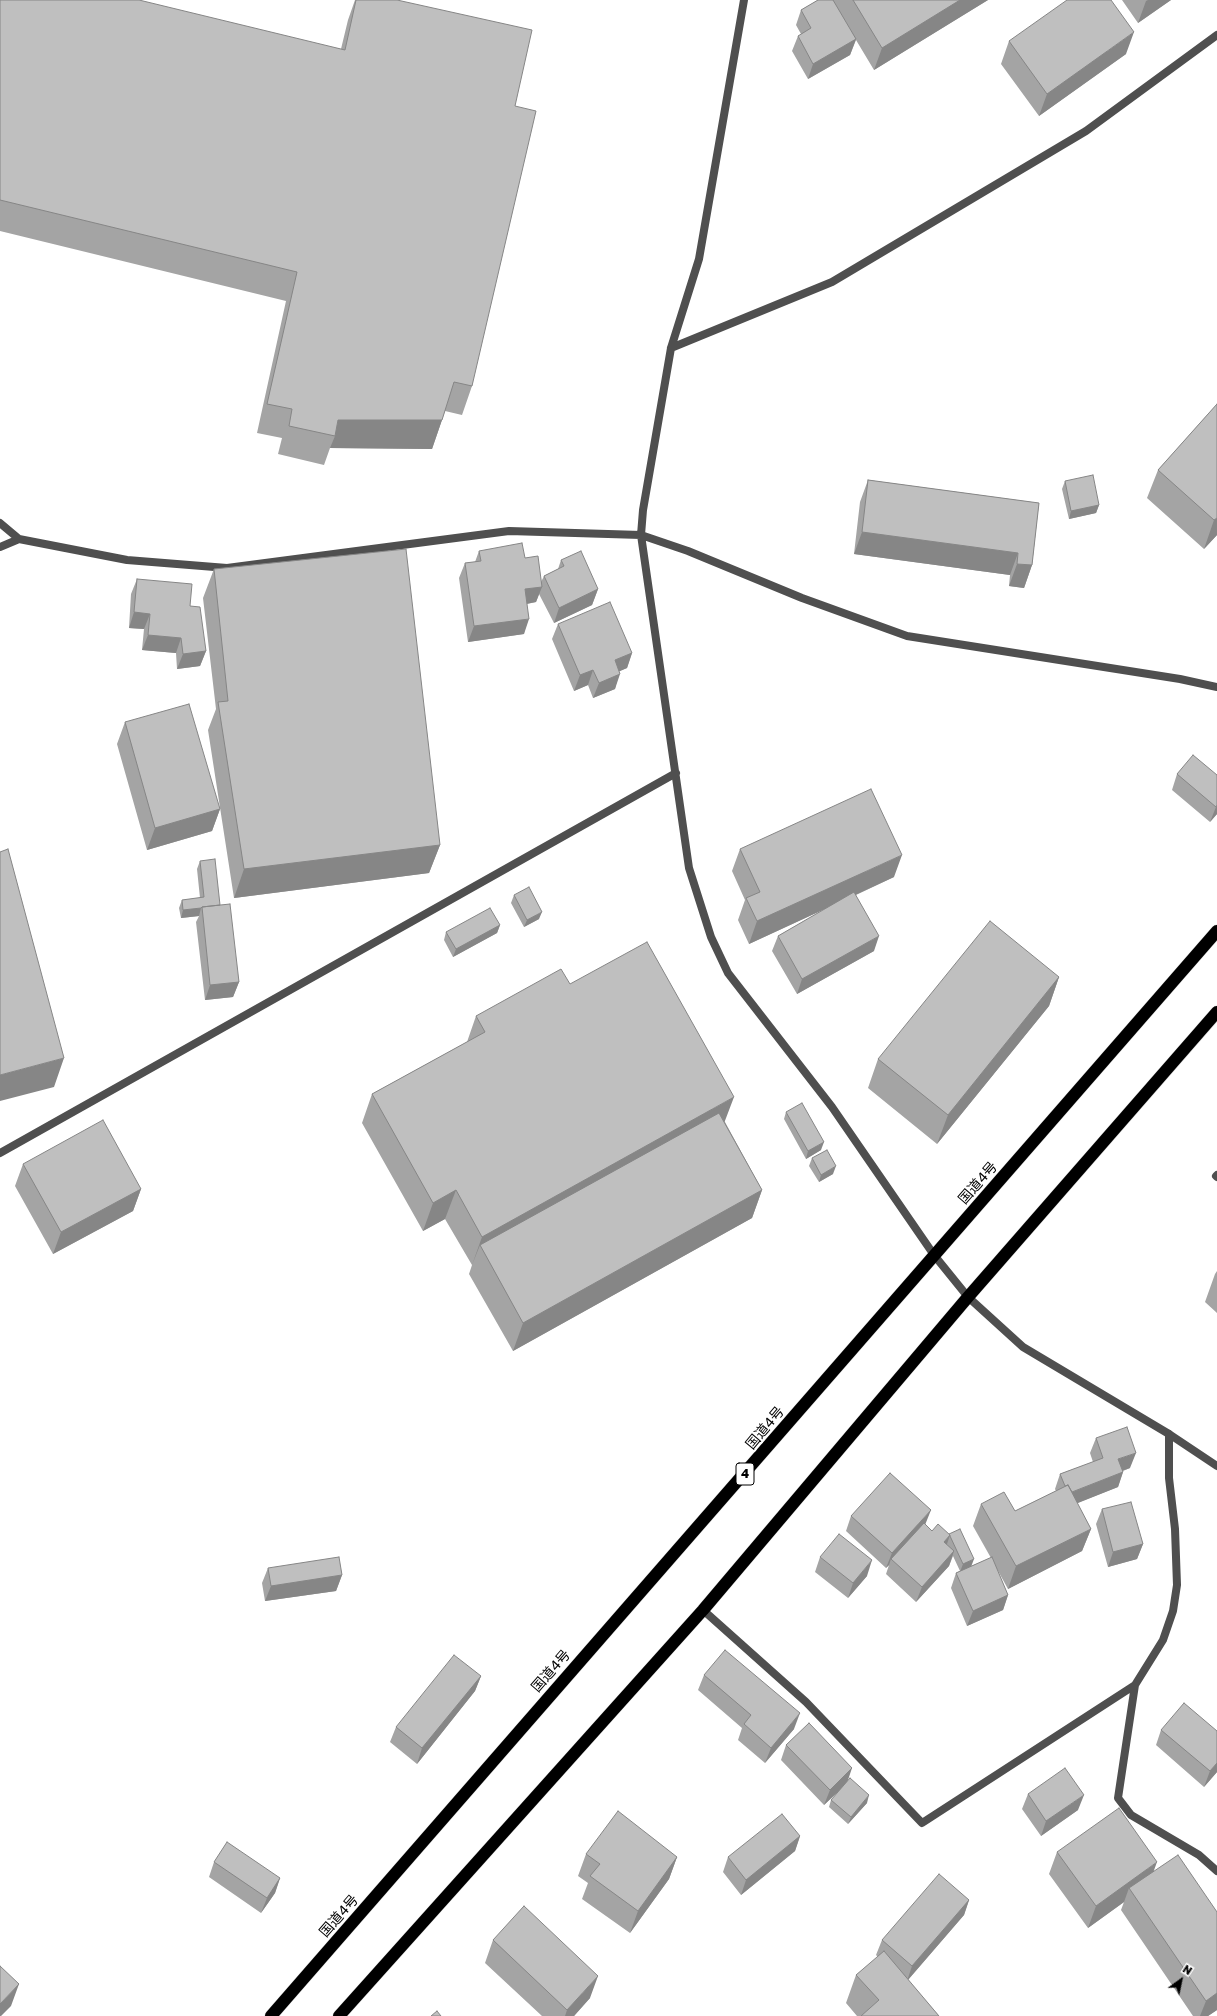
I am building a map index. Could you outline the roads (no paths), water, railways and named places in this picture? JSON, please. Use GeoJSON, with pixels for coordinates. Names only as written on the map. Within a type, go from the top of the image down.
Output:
{"type":"FeatureCollection","features":[{"type":"Feature","properties":{"kind":"highway","name":"国道4号"},"geometry":{"type":"LineString","coordinates":[[272,2016],[1217,931]]}},
{"type":"Feature","properties":{"kind":"highway"},"geometry":{"type":"LineString","coordinates":[[338,2016],[703,1610],[968,1297],[1217,1012]]}},
{"type":"Feature","properties":{"kind":"street"},"geometry":{"type":"LineString","coordinates":[[744,0],[698,259],[671,348],[643,510],[641,535],[689,868],[708,930],[728,973],[832,1107],[934,1255],[968,1297],[1023,1347],[1169,1434],[1217,1466]]}},
{"type":"Feature","properties":{"kind":"street"},"geometry":{"type":"LineString","coordinates":[[671,348],[832,282],[1086,131],[1217,35]]}},
{"type":"Feature","properties":{"kind":"street"},"geometry":{"type":"LineString","coordinates":[[0,523],[19,539],[127,560],[227,568],[509,531],[641,535],[688,551],[802,598],[907,636],[1180,679],[1217,687]]}},
{"type":"Feature","properties":{"kind":"street"},"geometry":{"type":"LineString","coordinates":[[0,546],[19,539]]}},
{"type":"Feature","properties":{"kind":"street"},"geometry":{"type":"LineString","coordinates":[[0,1153],[676,773]]}},
{"type":"Feature","properties":{"kind":"street"},"geometry":{"type":"LineString","coordinates":[[1169,1434],[1169,1478],[1175,1529],[1177,1585],[1172,1610],[1163,1640],[1135,1685],[1118,1798],[1131,1815],[1199,1855],[1217,1871]]}},
{"type":"Feature","properties":{"kind":"street"},"geometry":{"type":"LineString","coordinates":[[703,1610],[806,1702],[922,1823],[1135,1685]]}}]}
